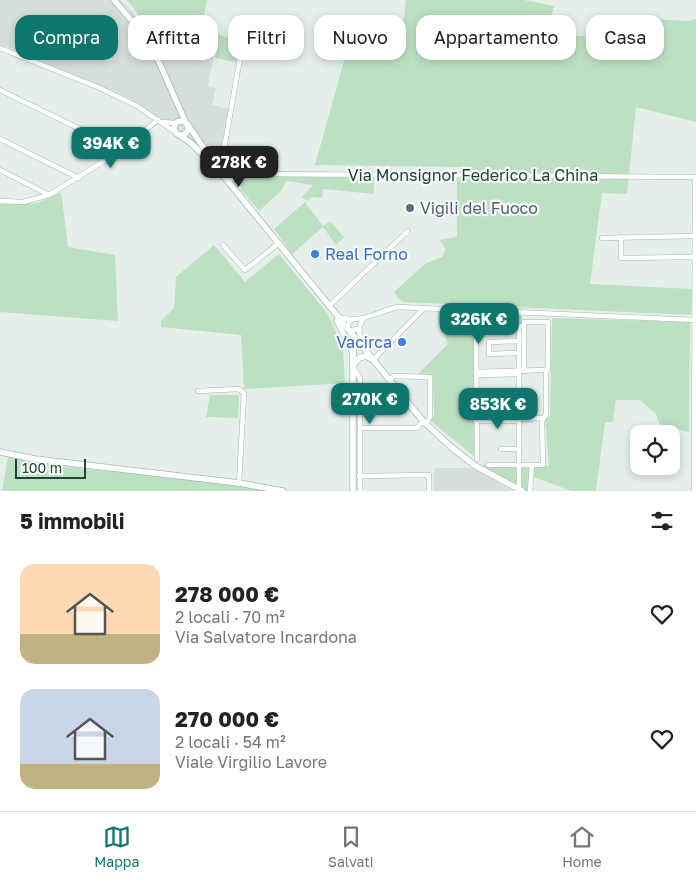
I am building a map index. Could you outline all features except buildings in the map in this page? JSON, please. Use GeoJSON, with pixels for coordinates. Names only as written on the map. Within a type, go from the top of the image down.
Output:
{"type":"FeatureCollection","features":[{"type":"Feature","properties":{"kind":"street"},"geometry":{"type":"LineString","coordinates":[[114,0],[144,35],[159,62],[187,124],[212,160],[389,380],[425,422],[451,447],[474,464],[520,490]]}},
{"type":"Feature","properties":{"kind":"street"},"geometry":{"type":"LineString","coordinates":[[0,48],[100,88],[136,106],[191,143],[219,168],[252,174]]}},
{"type":"Feature","properties":{"kind":"street"},"geometry":{"type":"LineString","coordinates":[[219,168],[239,60]]}},
{"type":"Feature","properties":{"kind":"street"},"geometry":{"type":"LineString","coordinates":[[0,90],[121,149]]}},
{"type":"Feature","properties":{"kind":"street"},"geometry":{"type":"LineString","coordinates":[[174,97],[178,110],[174,127],[177,133]]}},
{"type":"Feature","properties":{"kind":"street"},"geometry":{"type":"LineString","coordinates":[[0,201],[23,202],[49,195],[79,178],[158,120],[176,122],[182,120],[187,124]]}},
{"type":"Feature","properties":{"kind":"street"},"geometry":{"type":"LineString","coordinates":[[177,133],[186,132],[187,124]]}},
{"type":"Feature","properties":{"kind":"street"},"geometry":{"type":"LineString","coordinates":[[0,138],[79,178]]}},
{"type":"Feature","properties":{"kind":"street"},"geometry":{"type":"LineString","coordinates":[[0,170],[49,195]]}},
{"type":"Feature","properties":{"kind":"street"},"geometry":{"type":"LineString","coordinates":[[226,179],[226,173],[230,170]]}},
{"type":"Feature","properties":{"kind":"street"},"geometry":{"type":"LineString","coordinates":[[226,179],[252,174]]}},
{"type":"Feature","properties":{"kind":"street","name":"Via Monsignor Federico La China"},"geometry":{"type":"LineString","coordinates":[[252,174],[695,177]]}},
{"type":"Feature","properties":{"kind":"street"},"geometry":{"type":"LineString","coordinates":[[236,191],[237,183],[241,177]]}},
{"type":"Feature","properties":{"kind":"street"},"geometry":{"type":"LineString","coordinates":[[694,491],[695,177]]}},
{"type":"Feature","properties":{"kind":"street"},"geometry":{"type":"LineString","coordinates":[[330,308],[408,231]]}},
{"type":"Feature","properties":{"kind":"street"},"geometry":{"type":"LineString","coordinates":[[602,238],[695,235]]}},
{"type":"Feature","properties":{"kind":"street"},"geometry":{"type":"LineString","coordinates":[[621,237],[621,258],[694,257]]}},
{"type":"Feature","properties":{"kind":"street"},"geometry":{"type":"LineString","coordinates":[[223,245],[245,270],[278,243]]}},
{"type":"Feature","properties":{"kind":"street"},"geometry":{"type":"LineString","coordinates":[[337,317],[352,320],[363,319],[383,310],[398,307],[695,320]]}},
{"type":"Feature","properties":{"kind":"street"},"geometry":{"type":"LineString","coordinates":[[330,308],[352,353]]}},
{"type":"Feature","properties":{"kind":"street"},"geometry":{"type":"LineString","coordinates":[[373,360],[424,308]]}},
{"type":"Feature","properties":{"kind":"street"},"geometry":{"type":"LineString","coordinates":[[353,491],[352,353],[358,327],[363,319]]}},
{"type":"Feature","properties":{"kind":"street"},"geometry":{"type":"LineString","coordinates":[[347,329],[349,322],[352,320]]}},
{"type":"Feature","properties":{"kind":"street"},"geometry":{"type":"LineString","coordinates":[[488,465],[519,465],[532,464],[543,465],[542,421],[546,414],[548,322],[524,322],[521,326],[519,395],[519,465],[520,490]]}},
{"type":"Feature","properties":{"kind":"street"},"geometry":{"type":"LineString","coordinates":[[477,459],[476,326],[521,326]]}},
{"type":"Feature","properties":{"kind":"street"},"geometry":{"type":"LineString","coordinates":[[347,329],[351,330],[358,327]]}},
{"type":"Feature","properties":{"kind":"street"},"geometry":{"type":"LineString","coordinates":[[358,327],[367,353]]}},
{"type":"Feature","properties":{"kind":"street"},"geometry":{"type":"LineString","coordinates":[[519,353],[489,354],[489,342],[521,341]]}},
{"type":"Feature","properties":{"kind":"street"},"geometry":{"type":"LineString","coordinates":[[521,341],[519,353],[521,372]]}},
{"type":"Feature","properties":{"kind":"street"},"geometry":{"type":"LineString","coordinates":[[353,368],[356,360],[359,358],[366,356],[373,360]]}},
{"type":"Feature","properties":{"kind":"street"},"geometry":{"type":"LineString","coordinates":[[353,368],[360,378],[360,491]]}},
{"type":"Feature","properties":{"kind":"street"},"geometry":{"type":"LineString","coordinates":[[476,373],[547,370]]}},
{"type":"Feature","properties":{"kind":"street"},"geometry":{"type":"LineString","coordinates":[[360,428],[417,428],[430,417],[430,377],[394,376],[389,380]]}},
{"type":"Feature","properties":{"kind":"street"},"geometry":{"type":"LineString","coordinates":[[198,391],[239,389],[244,393],[239,483]]}},
{"type":"Feature","properties":{"kind":"street"},"geometry":{"type":"LineString","coordinates":[[496,396],[519,395]]}},
{"type":"Feature","properties":{"kind":"street"},"geometry":{"type":"LineString","coordinates":[[476,419],[543,418]]}},
{"type":"Feature","properties":{"kind":"street"},"geometry":{"type":"LineString","coordinates":[[501,449],[519,449]]}},
{"type":"Feature","properties":{"kind":"street"},"geometry":{"type":"LineString","coordinates":[[0,452],[35,459],[239,483],[282,491]]}},
{"type":"Feature","properties":{"kind":"street"},"geometry":{"type":"LineString","coordinates":[[530,491],[532,464]]}},
{"type":"Feature","properties":{"kind":"street"},"geometry":{"type":"LineString","coordinates":[[353,476],[429,475],[430,491]]}},
{"type":"Feature","properties":{"kind":"shaded area"},"geometry":{"type":"Polygon","coordinates":[[[0,0],[121,0],[135,15],[128,15],[128,60],[213,60],[208,86],[216,88],[212,105],[233,110],[225,163],[212,159],[174,127],[131,99],[38,60],[118,60],[118,15],[15,15],[15,50],[0,44],[0,0]]]}},
{"type":"Feature","properties":{"kind":"shaded area"},"geometry":{"type":"Polygon","coordinates":[[[434,468],[473,468],[512,491],[434,491],[434,468]]]}},
{"type":"Feature","properties":{"kind":"green space"},"geometry":{"type":"Polygon","coordinates":[[[126,0],[207,0],[204,15],[138,15],[126,0]]]}},
{"type":"Feature","properties":{"kind":"green space"},"geometry":{"type":"Polygon","coordinates":[[[406,0],[524,0],[554,6],[552,15],[416,15],[416,60],[576,60],[576,36],[586,36],[586,60],[664,60],[664,20],[689,21],[696,19],[696,122],[636,107],[627,194],[602,193],[590,284],[692,289],[691,315],[402,302],[394,292],[426,263],[442,257],[446,249],[439,240],[457,237],[457,179],[462,167],[315,165],[345,60],[406,60],[406,15],[404,15],[406,0]]]}},
{"type":"Feature","properties":{"kind":"green space"},"geometry":{"type":"Polygon","coordinates":[[[218,35],[228,37],[228,60],[236,60],[236,62],[218,59],[218,35]]]}},
{"type":"Feature","properties":{"kind":"green space"},"geometry":{"type":"Polygon","coordinates":[[[252,176],[374,178],[374,194],[323,189],[322,198],[312,197],[307,201],[302,197],[313,185],[286,181],[281,191],[259,211],[241,190],[242,180],[252,176]]]}},
{"type":"Feature","properties":{"kind":"green space"},"geometry":{"type":"Polygon","coordinates":[[[61,192],[68,247],[115,255],[118,321],[0,312],[0,204],[38,203],[61,192]]]}},
{"type":"Feature","properties":{"kind":"green space"},"geometry":{"type":"Polygon","coordinates":[[[305,202],[323,226],[330,221],[344,237],[336,245],[323,227],[292,254],[274,229],[305,202]]]}},
{"type":"Feature","properties":{"kind":"green space"},"geometry":{"type":"Polygon","coordinates":[[[214,245],[245,282],[279,254],[327,313],[343,348],[345,383],[244,389],[241,335],[161,327],[161,321],[174,308],[176,277],[214,245]]]}},
{"type":"Feature","properties":{"kind":"green space"},"geometry":{"type":"Polygon","coordinates":[[[438,312],[522,316],[521,323],[473,323],[475,457],[431,421],[434,416],[433,376],[418,374],[448,344],[438,321],[438,312]]]}},
{"type":"Feature","properties":{"kind":"green space"},"geometry":{"type":"Polygon","coordinates":[[[552,318],[690,322],[689,432],[680,430],[680,425],[660,425],[656,414],[640,400],[616,400],[613,422],[605,422],[596,491],[571,491],[534,477],[534,467],[549,466],[545,420],[550,416],[552,318]]]}},
{"type":"Feature","properties":{"kind":"green space"},"geometry":{"type":"Polygon","coordinates":[[[210,395],[239,395],[238,418],[206,417],[210,395]]]}},
{"type":"Feature","properties":{"kind":"green space"},"geometry":{"type":"Polygon","coordinates":[[[8,457],[67,467],[203,481],[268,491],[2,491],[8,457]]]}},
{"type":"Feature","properties":{"kind":"green space"},"geometry":{"type":"Polygon","coordinates":[[[479,465],[531,465],[529,491],[524,491],[479,465]]]}},
{"type":"Feature","properties":{"kind":"place","name":"Vigili del Fuoco"},"geometry":{"type":"Point","coordinates":[410,208]}},
{"type":"Feature","properties":{"kind":"place","name":"Real Forno"},"geometry":{"type":"Point","coordinates":[315,254]}},
{"type":"Feature","properties":{"kind":"place","name":"Vacirca"},"geometry":{"type":"Point","coordinates":[402,342]}}]}
